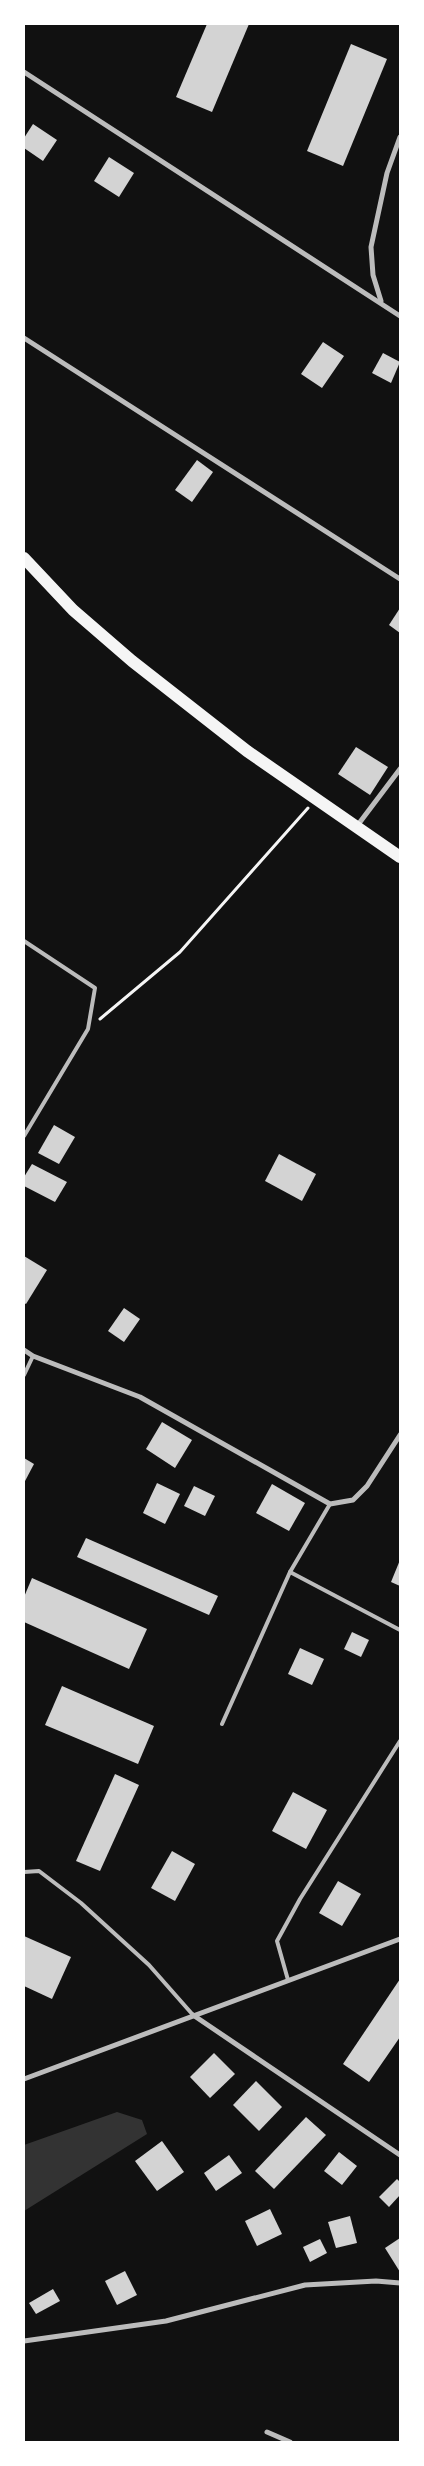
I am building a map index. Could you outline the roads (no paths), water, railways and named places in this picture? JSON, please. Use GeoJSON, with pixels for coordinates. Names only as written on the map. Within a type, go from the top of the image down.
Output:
{"type":"FeatureCollection","features":[{"type":"Feature","properties":{"kind":"main road"},"geometry":{"type":"LineString","coordinates":[[24,558],[73,610],[132,661],[247,751],[400,857]]}},
{"type":"Feature","properties":{"kind":"street"},"geometry":{"type":"LineString","coordinates":[[24,72],[381,301],[400,316]]}},
{"type":"Feature","properties":{"kind":"street"},"geometry":{"type":"LineString","coordinates":[[381,301],[374,275],[371,247],[387,173],[400,137]]}},
{"type":"Feature","properties":{"kind":"street"},"geometry":{"type":"LineString","coordinates":[[24,338],[400,579]]}},
{"type":"Feature","properties":{"kind":"street"},"geometry":{"type":"LineString","coordinates":[[356,827],[400,769]]}},
{"type":"Feature","properties":{"kind":"street"},"geometry":{"type":"LineString","coordinates":[[24,1350],[33,1356],[140,1397],[330,1504],[353,1500],[367,1486],[400,1435]]}},
{"type":"Feature","properties":{"kind":"street"},"geometry":{"type":"LineString","coordinates":[[24,2078],[400,1940]]}},
{"type":"Feature","properties":{"kind":"street"},"geometry":{"type":"LineString","coordinates":[[193,2015],[400,2155]]}},
{"type":"Feature","properties":{"kind":"street"},"geometry":{"type":"LineString","coordinates":[[24,2341],[166,2321],[305,2285],[376,2281],[400,2283]]}},
{"type":"Feature","properties":{"kind":"street"},"geometry":{"type":"LineString","coordinates":[[267,2432],[290,2442]]}},
{"type":"Feature","properties":{"kind":"lane"},"geometry":{"type":"LineString","coordinates":[[24,941],[95,988],[88,1029],[24,1136]]}},
{"type":"Feature","properties":{"kind":"lane"},"geometry":{"type":"LineString","coordinates":[[24,1375],[33,1356]]}},
{"type":"Feature","properties":{"kind":"lane"},"geometry":{"type":"LineString","coordinates":[[222,1724],[290,1572],[330,1504]]}},
{"type":"Feature","properties":{"kind":"lane"},"geometry":{"type":"LineString","coordinates":[[290,1572],[400,1630]]}},
{"type":"Feature","properties":{"kind":"lane"},"geometry":{"type":"LineString","coordinates":[[288,1980],[277,1941],[300,1899],[400,1741]]}},
{"type":"Feature","properties":{"kind":"lane"},"geometry":{"type":"LineString","coordinates":[[24,1872],[39,1871],[82,1903],[149,1965],[193,2015]]}}]}
